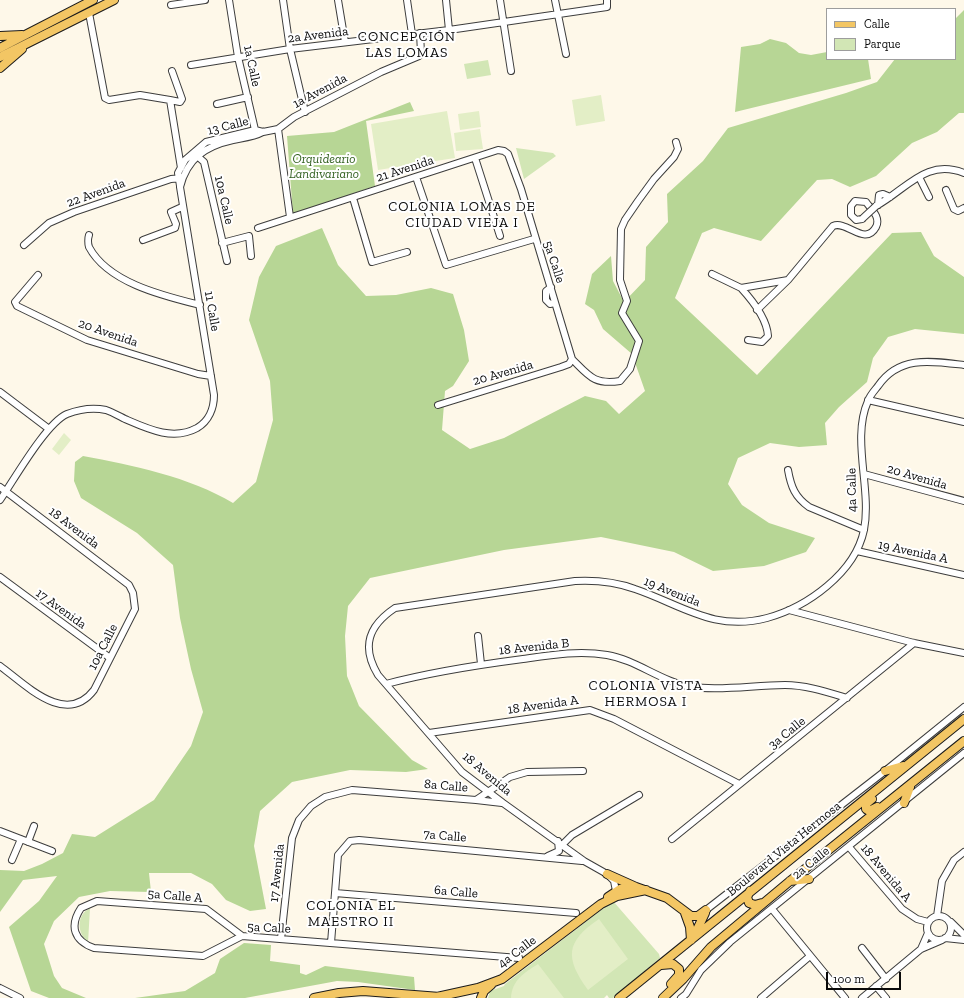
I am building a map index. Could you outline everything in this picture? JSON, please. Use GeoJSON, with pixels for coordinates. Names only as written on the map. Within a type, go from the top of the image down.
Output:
{"type":"FeatureCollection","features":[{"type":"Feature","properties":{"kind":"main road"},"geometry":{"type":"LineString","coordinates":[[0,48],[93,0]]}},
{"type":"Feature","properties":{"kind":"main road"},"geometry":{"type":"LineString","coordinates":[[0,57],[114,0]]}},
{"type":"Feature","properties":{"kind":"main road"},"geometry":{"type":"LineString","coordinates":[[0,36],[24,35]]}},
{"type":"Feature","properties":{"kind":"main road"},"geometry":{"type":"LineString","coordinates":[[0,68],[28,44]]}},
{"type":"Feature","properties":{"kind":"main road","name":"Boulevard Vista Hermosa"},"geometry":{"type":"LineString","coordinates":[[619,998],[964,719]]}},
{"type":"Feature","properties":{"kind":"main road"},"geometry":{"type":"LineString","coordinates":[[663,998],[683,979],[711,947],[790,880],[889,803],[964,741]]}},
{"type":"Feature","properties":{"kind":"main road"},"geometry":{"type":"LineString","coordinates":[[885,771],[905,766]]}},
{"type":"Feature","properties":{"kind":"main road"},"geometry":{"type":"LineString","coordinates":[[889,803],[881,804],[871,811],[868,811],[865,808],[867,803],[887,786],[891,778]]}},
{"type":"Feature","properties":{"kind":"main road"},"geometry":{"type":"LineString","coordinates":[[904,803],[913,783]]}},
{"type":"Feature","properties":{"kind":"main road"},"geometry":{"type":"LineString","coordinates":[[607,874],[636,887],[667,898],[685,913],[694,917],[706,910]]}},
{"type":"Feature","properties":{"kind":"main road"},"geometry":{"type":"LineString","coordinates":[[790,880],[808,879]]}},
{"type":"Feature","properties":{"kind":"main road","name":"4a Calle"},"geometry":{"type":"LineString","coordinates":[[437,997],[493,983],[510,973],[616,891],[636,887]]}},
{"type":"Feature","properties":{"kind":"main road","name":"4a Calle"},"geometry":{"type":"LineString","coordinates":[[601,904],[624,894],[646,890]]}},
{"type":"Feature","properties":{"kind":"main road"},"geometry":{"type":"LineString","coordinates":[[609,900],[616,891]]}},
{"type":"Feature","properties":{"kind":"main road"},"geometry":{"type":"LineString","coordinates":[[750,891],[747,899],[750,904],[757,905],[765,902]]}},
{"type":"Feature","properties":{"kind":"main road"},"geometry":{"type":"LineString","coordinates":[[692,939],[706,910]]}},
{"type":"Feature","properties":{"kind":"main road"},"geometry":{"type":"LineString","coordinates":[[685,913],[692,939]]}},
{"type":"Feature","properties":{"kind":"main road"},"geometry":{"type":"LineString","coordinates":[[659,998],[680,972],[674,965],[661,965]]}},
{"type":"Feature","properties":{"kind":"main road"},"geometry":{"type":"LineString","coordinates":[[481,998],[484,991],[493,983]]}},
{"type":"Feature","properties":{"kind":"main road"},"geometry":{"type":"LineString","coordinates":[[314,998],[340,992],[363,991],[446,998]]}},
{"type":"Feature","properties":{"kind":"street"},"geometry":{"type":"LineString","coordinates":[[171,6],[205,0]]}},
{"type":"Feature","properties":{"kind":"street","name":"1a Calle"},"geometry":{"type":"LineString","coordinates":[[229,0],[238,56],[256,133]]}},
{"type":"Feature","properties":{"kind":"street"},"geometry":{"type":"LineString","coordinates":[[283,0],[290,49],[306,112]]}},
{"type":"Feature","properties":{"kind":"street"},"geometry":{"type":"LineString","coordinates":[[338,0],[345,42]]}},
{"type":"Feature","properties":{"kind":"street"},"geometry":{"type":"LineString","coordinates":[[407,0],[412,34]]}},
{"type":"Feature","properties":{"kind":"street"},"geometry":{"type":"LineString","coordinates":[[446,0],[449,30]]}},
{"type":"Feature","properties":{"kind":"street"},"geometry":{"type":"LineString","coordinates":[[500,0],[511,71]]}},
{"type":"Feature","properties":{"kind":"street"},"geometry":{"type":"LineString","coordinates":[[555,0],[566,54]]}},
{"type":"Feature","properties":{"kind":"street","name":"2a Avenida"},"geometry":{"type":"LineString","coordinates":[[191,65],[238,56],[449,30],[607,7],[607,0]]}},
{"type":"Feature","properties":{"kind":"street"},"geometry":{"type":"LineString","coordinates":[[88,13],[105,98],[109,100],[140,95],[180,102],[182,99],[172,72]]}},
{"type":"Feature","properties":{"kind":"street","name":"1a Avenida"},"geometry":{"type":"LineString","coordinates":[[278,129],[294,117],[381,72],[419,56],[421,53],[420,33]]}},
{"type":"Feature","properties":{"kind":"street"},"geometry":{"type":"LineString","coordinates":[[217,104],[248,97]]}},
{"type":"Feature","properties":{"kind":"street"},"geometry":{"type":"LineString","coordinates":[[170,100],[181,168]]}},
{"type":"Feature","properties":{"kind":"street"},"geometry":{"type":"LineString","coordinates":[[278,129],[290,217]]}},
{"type":"Feature","properties":{"kind":"street","name":"13 Calle"},"geometry":{"type":"LineString","coordinates":[[180,187],[181,168],[189,155],[206,142],[278,129]]}},
{"type":"Feature","properties":{"kind":"street","name":"13 Calle"},"geometry":{"type":"LineString","coordinates":[[180,178],[199,156],[219,143],[256,133]]}},
{"type":"Feature","properties":{"kind":"street"},"geometry":{"type":"LineString","coordinates":[[572,360],[588,376],[596,381],[620,381],[630,369],[639,341],[622,313],[627,301],[620,280],[620,235],[625,220],[638,201],[654,179],[674,157],[678,149],[676,142]]}},
{"type":"Feature","properties":{"kind":"street","name":"21 Avenida"},"geometry":{"type":"LineString","coordinates":[[258,228],[498,150],[504,151]]}},
{"type":"Feature","properties":{"kind":"street","name":"5a Calle"},"geometry":{"type":"LineString","coordinates":[[504,151],[508,154],[521,189],[534,239],[572,360]]}},
{"type":"Feature","properties":{"kind":"street"},"geometry":{"type":"LineString","coordinates":[[189,155],[199,156]]}},
{"type":"Feature","properties":{"kind":"street","name":"10a Calle"},"geometry":{"type":"LineString","coordinates":[[199,156],[204,162],[227,261]]}},
{"type":"Feature","properties":{"kind":"street"},"geometry":{"type":"LineString","coordinates":[[475,158],[500,236]]}},
{"type":"Feature","properties":{"kind":"street"},"geometry":{"type":"LineString","coordinates":[[757,310],[788,280],[833,226],[843,225],[858,234],[870,233],[874,230],[878,221],[876,214],[866,202],[855,201],[851,206],[851,215],[856,220],[862,219],[877,205],[927,171],[940,168],[954,169],[964,173]]}},
{"type":"Feature","properties":{"kind":"street"},"geometry":{"type":"LineString","coordinates":[[416,177],[446,265],[534,239]]}},
{"type":"Feature","properties":{"kind":"street"},"geometry":{"type":"LineString","coordinates":[[918,177],[929,196]]}},
{"type":"Feature","properties":{"kind":"street","name":"22 Avenida"},"geometry":{"type":"LineString","coordinates":[[24,245],[49,223],[74,212],[170,179],[180,178]]}},
{"type":"Feature","properties":{"kind":"street","name":"11 Calle"},"geometry":{"type":"LineString","coordinates":[[0,500],[49,429],[65,415],[92,408],[108,411],[151,429],[177,435],[188,433],[202,425],[209,416],[214,401],[211,376],[182,207],[180,187]]}},
{"type":"Feature","properties":{"kind":"street"},"geometry":{"type":"LineString","coordinates":[[946,190],[954,209],[958,211],[964,208]]}},
{"type":"Feature","properties":{"kind":"street"},"geometry":{"type":"LineString","coordinates":[[353,198],[372,262],[407,252]]}},
{"type":"Feature","properties":{"kind":"street"},"geometry":{"type":"LineString","coordinates":[[143,240],[175,228],[176,224],[170,214],[172,211],[182,207]]}},
{"type":"Feature","properties":{"kind":"street"},"geometry":{"type":"LineString","coordinates":[[88,235],[88,246],[112,271],[144,289],[200,305]]}},
{"type":"Feature","properties":{"kind":"street"},"geometry":{"type":"LineString","coordinates":[[222,243],[249,236],[251,256]]}},
{"type":"Feature","properties":{"kind":"street","name":"20 Avenida"},"geometry":{"type":"LineString","coordinates":[[38,274],[15,302],[17,306],[86,340],[198,374],[211,376]]}},
{"type":"Feature","properties":{"kind":"street"},"geometry":{"type":"LineString","coordinates":[[712,274],[741,288],[757,310],[768,329],[768,336],[762,342],[748,340]]}},
{"type":"Feature","properties":{"kind":"street"},"geometry":{"type":"LineString","coordinates":[[741,288],[788,280]]}},
{"type":"Feature","properties":{"kind":"street","name":"20 Avenida"},"geometry":{"type":"LineString","coordinates":[[438,405],[561,367],[569,364],[572,360]]}},
{"type":"Feature","properties":{"kind":"street","name":"4a Calle"},"geometry":{"type":"LineString","coordinates":[[789,610],[813,596],[834,579],[851,562],[856,552],[864,530],[866,502],[862,436],[863,417],[868,400],[882,380],[902,366],[916,362],[964,365]]}},
{"type":"Feature","properties":{"kind":"street"},"geometry":{"type":"LineString","coordinates":[[0,392],[49,429]]}},
{"type":"Feature","properties":{"kind":"street"},"geometry":{"type":"LineString","coordinates":[[868,400],[964,422]]}},
{"type":"Feature","properties":{"kind":"street"},"geometry":{"type":"LineString","coordinates":[[788,470],[791,485],[802,502],[809,507],[864,530]]}},
{"type":"Feature","properties":{"kind":"street","name":"20 Avenida"},"geometry":{"type":"LineString","coordinates":[[864,474],[964,501]]}},
{"type":"Feature","properties":{"kind":"street","name":"18 Avenida"},"geometry":{"type":"LineString","coordinates":[[0,487],[129,585],[132,590]]}},
{"type":"Feature","properties":{"kind":"street","name":"19 Avenida A"},"geometry":{"type":"LineString","coordinates":[[856,552],[964,575]]}},
{"type":"Feature","properties":{"kind":"street","name":"17 Avenida"},"geometry":{"type":"LineString","coordinates":[[0,577],[110,658]]}},
{"type":"Feature","properties":{"kind":"street","name":"19 Avenida"},"geometry":{"type":"LineString","coordinates":[[374,626],[395,608],[575,581],[593,580],[632,588],[696,615],[721,621],[746,622],[767,618],[789,610]]}},
{"type":"Feature","properties":{"kind":"street","name":"10a Calle"},"geometry":{"type":"LineString","coordinates":[[0,666],[53,703],[64,706],[75,704],[85,699],[90,694],[110,658],[135,609],[132,590]]}},
{"type":"Feature","properties":{"kind":"street"},"geometry":{"type":"LineString","coordinates":[[789,610],[914,643],[964,653]]}},
{"type":"Feature","properties":{"kind":"street","name":"18 Avenida"},"geometry":{"type":"LineString","coordinates":[[374,626],[368,646],[369,657],[373,666],[386,684],[462,772],[503,804],[584,861],[607,874]]}},
{"type":"Feature","properties":{"kind":"street"},"geometry":{"type":"LineString","coordinates":[[478,636],[481,664]]}},
{"type":"Feature","properties":{"kind":"street","name":"3a Calle"},"geometry":{"type":"LineString","coordinates":[[672,839],[739,784],[787,748],[914,643]]}},
{"type":"Feature","properties":{"kind":"street","name":"18 Avenida B"},"geometry":{"type":"LineString","coordinates":[[386,684],[481,664],[566,653],[608,655],[640,666],[660,677],[691,687],[755,688],[785,685],[814,689],[847,698]]}},
{"type":"Feature","properties":{"kind":"street","name":"2a Calle"},"geometry":{"type":"LineString","coordinates":[[706,910],[885,771],[964,706]]}},
{"type":"Feature","properties":{"kind":"street","name":"18 Avenida A"},"geometry":{"type":"LineString","coordinates":[[429,733],[590,710],[614,719],[739,784]]}},
{"type":"Feature","properties":{"kind":"street","name":"2a Calle"},"geometry":{"type":"LineString","coordinates":[[681,998],[686,994],[698,974],[711,960],[808,879],[850,847],[964,753]]}},
{"type":"Feature","properties":{"kind":"street","name":"8a Calle"},"geometry":{"type":"LineString","coordinates":[[325,797],[352,790],[476,800],[510,777],[526,772],[583,771]]}},
{"type":"Feature","properties":{"kind":"street"},"geometry":{"type":"LineString","coordinates":[[548,856],[559,851],[560,843],[639,795]]}},
{"type":"Feature","properties":{"kind":"street","name":"17 Avenida"},"geometry":{"type":"LineString","coordinates":[[281,939],[292,838],[299,820],[311,806],[325,797]]}},
{"type":"Feature","properties":{"kind":"street"},"geometry":{"type":"LineString","coordinates":[[476,800],[503,804]]}},
{"type":"Feature","properties":{"kind":"street"},"geometry":{"type":"LineString","coordinates":[[28,842],[34,826]]}},
{"type":"Feature","properties":{"kind":"street"},"geometry":{"type":"LineString","coordinates":[[0,831],[52,851]]}},
{"type":"Feature","properties":{"kind":"street"},"geometry":{"type":"LineString","coordinates":[[12,860],[21,839]]}},
{"type":"Feature","properties":{"kind":"street","name":"7a Calle"},"geometry":{"type":"LineString","coordinates":[[335,893],[338,855],[343,847],[350,841],[359,840],[548,856],[584,861]]}},
{"type":"Feature","properties":{"kind":"street","name":"18 Avenida A"},"geometry":{"type":"LineString","coordinates":[[850,847],[902,909],[917,920],[928,922]]}},
{"type":"Feature","properties":{"kind":"street"},"geometry":{"type":"LineString","coordinates":[[921,949],[928,933],[928,922],[937,916],[940,890],[947,871],[954,860],[964,852]]}},
{"type":"Feature","properties":{"kind":"street"},"geometry":{"type":"LineString","coordinates":[[607,874],[614,881],[616,891]]}},
{"type":"Feature","properties":{"kind":"street"},"geometry":{"type":"LineString","coordinates":[[331,943],[335,893]]}},
{"type":"Feature","properties":{"kind":"street","name":"6a Calle"},"geometry":{"type":"LineString","coordinates":[[335,893],[576,913]]}},
{"type":"Feature","properties":{"kind":"street"},"geometry":{"type":"LineString","coordinates":[[862,998],[921,949],[943,939],[952,929],[939,900]]}},
{"type":"Feature","properties":{"kind":"street","name":"5a Calle A"},"geometry":{"type":"LineString","coordinates":[[94,948],[83,943],[79,939],[76,934],[75,921],[81,908],[98,901],[206,909],[242,936]]}},
{"type":"Feature","properties":{"kind":"street"},"geometry":{"type":"LineString","coordinates":[[772,909],[845,998]]}},
{"type":"Feature","properties":{"kind":"street"},"geometry":{"type":"LineString","coordinates":[[937,916],[948,920],[964,935]]}},
{"type":"Feature","properties":{"kind":"street"},"geometry":{"type":"LineString","coordinates":[[928,933],[934,938],[964,940]]}},
{"type":"Feature","properties":{"kind":"street","name":"5a Calle"},"geometry":{"type":"LineString","coordinates":[[94,948],[203,956],[242,936],[519,958]]}},
{"type":"Feature","properties":{"kind":"street"},"geometry":{"type":"LineString","coordinates":[[862,948],[886,979]]}},
{"type":"Feature","properties":{"kind":"street"},"geometry":{"type":"LineString","coordinates":[[761,998],[810,956]]}},
{"type":"Feature","properties":{"kind":"street"},"geometry":{"type":"LineString","coordinates":[[876,986],[886,998]]}},
{"type":"Feature","properties":{"kind":"street"},"geometry":{"type":"LineString","coordinates":[[0,988],[20,998]]}},
{"type":"Feature","properties":{"kind":"green space"},"geometry":{"type":"Polygon","coordinates":[[[964,10],[964,113],[959,113],[937,132],[912,143],[876,176],[850,187],[832,179],[817,180],[761,241],[714,228],[702,233],[675,298],[757,375],[892,233],[921,232],[934,256],[964,277],[964,334],[915,329],[888,337],[873,358],[867,382],[839,407],[825,423],[827,445],[799,447],[770,443],[738,458],[728,484],[742,505],[769,523],[815,538],[806,552],[764,566],[713,571],[674,552],[601,537],[504,550],[370,578],[348,606],[345,636],[347,676],[359,706],[412,760],[428,769],[406,772],[350,770],[292,782],[260,811],[254,846],[266,909],[250,911],[226,900],[212,884],[191,873],[149,873],[151,892],[110,891],[79,897],[54,921],[44,944],[54,976],[62,988],[86,998],[49,998],[31,991],[9,927],[39,901],[57,876],[23,880],[0,912],[0,870],[24,871],[42,864],[63,853],[72,834],[95,837],[154,800],[191,746],[203,712],[191,669],[180,618],[173,565],[137,533],[81,498],[74,481],[75,462],[83,456],[141,468],[180,479],[233,503],[256,482],[273,420],[270,381],[249,320],[259,277],[276,246],[322,228],[338,265],[366,296],[396,295],[431,288],[453,294],[464,330],[469,361],[453,386],[445,391],[442,430],[470,449],[504,438],[585,396],[606,401],[619,414],[645,391],[632,354],[603,329],[594,310],[585,304],[592,274],[611,256],[613,281],[624,302],[645,280],[646,247],[668,222],[667,194],[703,161],[728,128],[846,93],[877,82],[894,60],[956,60],[956,18],[964,10]]]}},
{"type":"Feature","properties":{"kind":"green space"},"geometry":{"type":"Polygon","coordinates":[[[770,39],[786,43],[799,53],[811,55],[826,52],[826,60],[868,60],[871,79],[735,112],[741,47],[760,44],[770,39]]]}},
{"type":"Feature","properties":{"kind":"green space"},"geometry":{"type":"Polygon","coordinates":[[[488,60],[491,75],[467,79],[464,64],[488,60]]]}},
{"type":"Feature","properties":{"kind":"green space"},"geometry":{"type":"Polygon","coordinates":[[[601,95],[605,121],[576,126],[572,100],[601,95]]]}},
{"type":"Feature","properties":{"kind":"green space","name":"Orquideario Landivariano"},"geometry":{"type":"Polygon","coordinates":[[[410,102],[414,111],[366,121],[375,186],[293,214],[287,136],[334,132],[410,102]]]}},
{"type":"Feature","properties":{"kind":"green space"},"geometry":{"type":"Polygon","coordinates":[[[447,111],[455,158],[378,170],[371,124],[447,111]]]}},
{"type":"Feature","properties":{"kind":"green space"},"geometry":{"type":"Polygon","coordinates":[[[479,111],[481,127],[460,130],[458,114],[479,111]]]}},
{"type":"Feature","properties":{"kind":"green space"},"geometry":{"type":"Polygon","coordinates":[[[480,129],[483,149],[456,151],[454,133],[480,129]]]}},
{"type":"Feature","properties":{"kind":"green space"},"geometry":{"type":"Polygon","coordinates":[[[516,148],[553,153],[556,156],[524,179],[516,148]]]}},
{"type":"Feature","properties":{"kind":"green space"},"geometry":{"type":"Polygon","coordinates":[[[64,433],[71,440],[59,455],[52,449],[64,433]]]}},
{"type":"Feature","properties":{"kind":"green space"},"geometry":{"type":"Polygon","coordinates":[[[613,901],[659,954],[660,958],[613,998],[609,998],[607,995],[604,998],[488,998],[490,991],[504,986],[613,901]]]}},
{"type":"Feature","properties":{"kind":"green space"},"geometry":{"type":"Polygon","coordinates":[[[90,908],[88,943],[84,939],[80,929],[80,920],[85,911],[90,908]]]}},
{"type":"Feature","properties":{"kind":"green space"},"geometry":{"type":"Polygon","coordinates":[[[599,919],[628,959],[588,990],[575,969],[572,960],[572,951],[580,935],[599,919]]]}},
{"type":"Feature","properties":{"kind":"green space"},"geometry":{"type":"Polygon","coordinates":[[[244,943],[271,945],[270,961],[300,965],[300,973],[306,975],[325,966],[414,977],[415,990],[358,982],[337,981],[245,998],[135,998],[185,991],[215,973],[220,959],[244,943]]]}},
{"type":"Feature","properties":{"kind":"green space"},"geometry":{"type":"Polygon","coordinates":[[[538,964],[564,998],[511,998],[516,982],[538,964]]]}},
{"type":"Feature","properties":{"kind":"district","name":"CONCEPCIÓN LAS LOMAS"},"geometry":{"type":"Point","coordinates":[407,46]}},
{"type":"Feature","properties":{"kind":"district","name":"COLONIA LOMAS DE CIUDAD VIEJA I"},"geometry":{"type":"Point","coordinates":[462,216]}},
{"type":"Feature","properties":{"kind":"district","name":"COLONIA VISTA HERMOSA I"},"geometry":{"type":"Point","coordinates":[646,694]}},
{"type":"Feature","properties":{"kind":"district","name":"COLONIA EL MAESTRO II"},"geometry":{"type":"Point","coordinates":[351,914]}}]}
